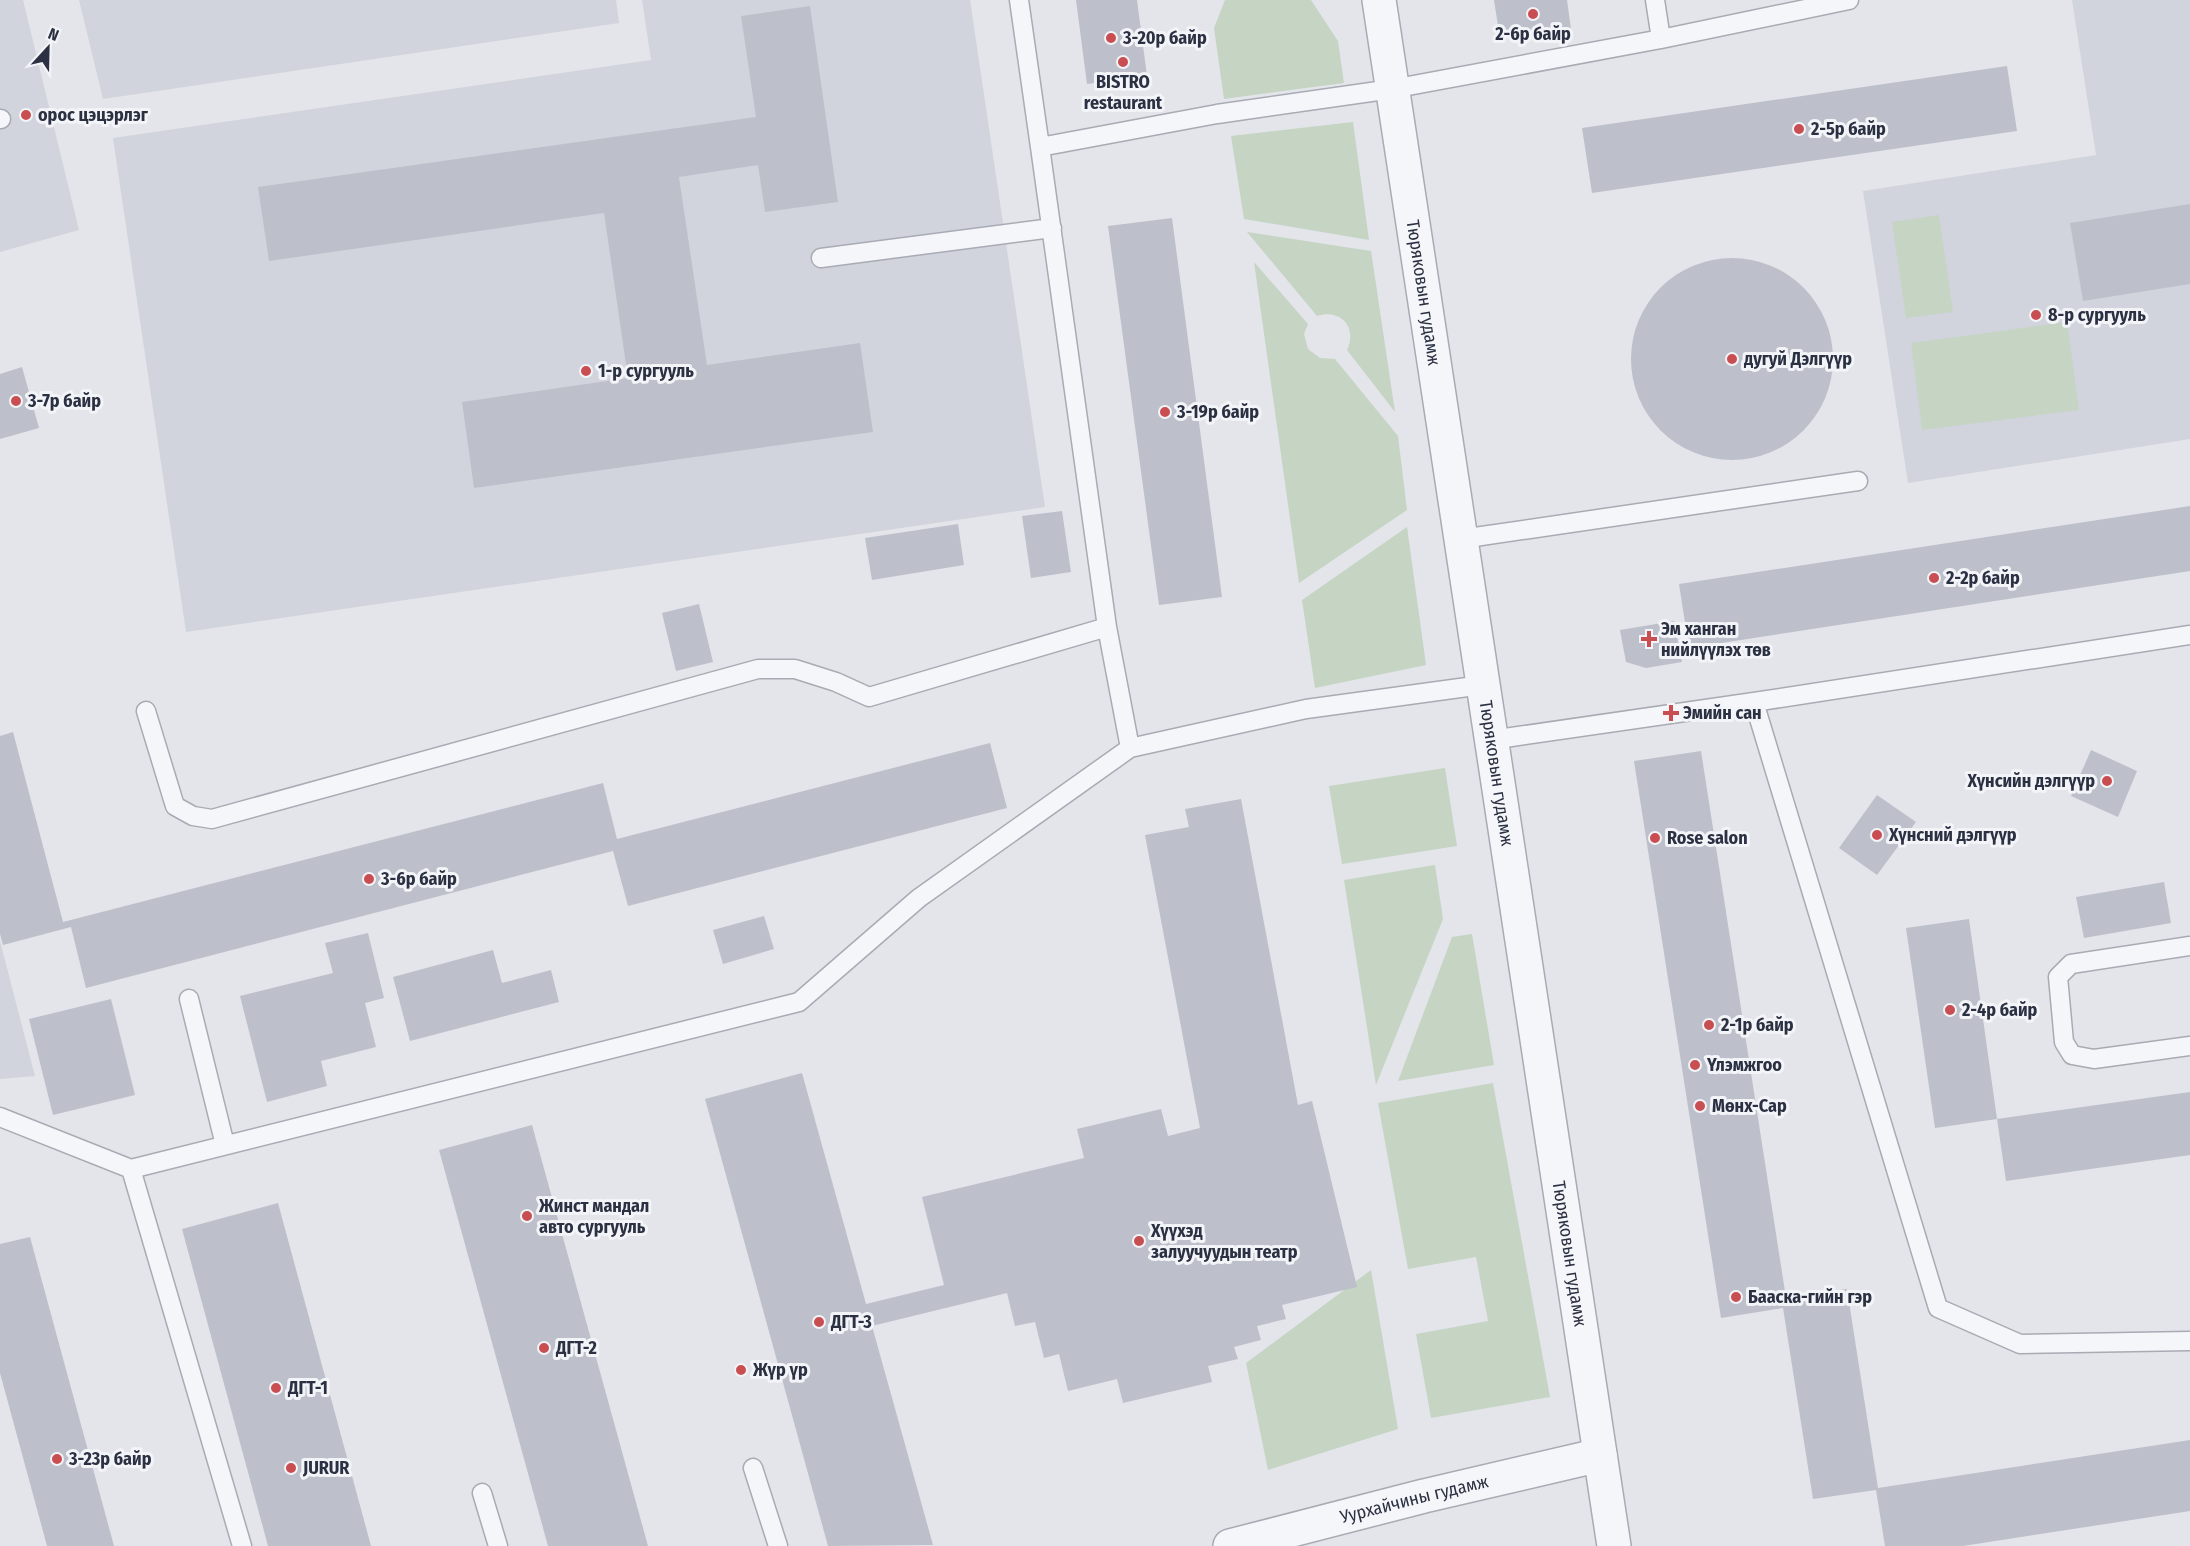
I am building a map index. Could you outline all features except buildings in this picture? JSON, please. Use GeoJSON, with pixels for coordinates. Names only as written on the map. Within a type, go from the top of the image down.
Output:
{"type":"FeatureCollection","features":[{"type":"Feature","properties":{"kind":"street","name":"Тюряковын гудамж"},"geometry":{"type":"LineString","coordinates":[[1379,0],[1614,1546]]}},
{"type":"Feature","properties":{"kind":"street","name":"Уурхайчины гудамж"},"geometry":{"type":"LineString","coordinates":[[1230,1546],[1424,1496],[1600,1455]]}},
{"type":"Feature","properties":{"kind":"lane"},"geometry":{"type":"LineString","coordinates":[[1020,0],[1107,627],[1130,748]]}},
{"type":"Feature","properties":{"kind":"lane"},"geometry":{"type":"LineString","coordinates":[[1655,0],[1661,39]]}},
{"type":"Feature","properties":{"kind":"lane"},"geometry":{"type":"LineString","coordinates":[[1040,147],[1217,114],[1392,89],[1661,39],[1849,0]]}},
{"type":"Feature","properties":{"kind":"lane"},"geometry":{"type":"LineString","coordinates":[[821,258],[1052,228]]}},
{"type":"Feature","properties":{"kind":"lane"},"geometry":{"type":"LineString","coordinates":[[1461,539],[1858,481]]}},
{"type":"Feature","properties":{"kind":"lane"},"geometry":{"type":"LineString","coordinates":[[146,711],[175,806],[193,816],[212,819],[758,669],[795,669],[837,682],[869,697],[1107,627]]}},
{"type":"Feature","properties":{"kind":"lane"},"geometry":{"type":"LineString","coordinates":[[1491,740],[2190,635]]}},
{"type":"Feature","properties":{"kind":"lane"},"geometry":{"type":"LineString","coordinates":[[0,1117],[131,1169],[799,1002],[919,898],[1130,748],[1306,709],[1482,685]]}},
{"type":"Feature","properties":{"kind":"lane"},"geometry":{"type":"LineString","coordinates":[[1754,702],[1938,1308],[2020,1344],[2190,1341]]}},
{"type":"Feature","properties":{"kind":"lane"},"geometry":{"type":"LineString","coordinates":[[2190,946],[2072,964],[2058,977],[2064,1042],[2072,1055],[2094,1059],[2190,1046]]}},
{"type":"Feature","properties":{"kind":"lane"},"geometry":{"type":"LineString","coordinates":[[189,999],[225,1145]]}},
{"type":"Feature","properties":{"kind":"lane"},"geometry":{"type":"LineString","coordinates":[[131,1169],[242,1546]]}},
{"type":"Feature","properties":{"kind":"lane"},"geometry":{"type":"LineString","coordinates":[[753,1468],[778,1546]]}},
{"type":"Feature","properties":{"kind":"lane"},"geometry":{"type":"LineString","coordinates":[[482,1493],[498,1546]]}},
{"type":"Feature","properties":{"kind":"shaded area","name":"орос цэцэрлэг"},"geometry":{"type":"Polygon","coordinates":[[[0,0],[23,0],[79,230],[0,252],[0,0]]]}},
{"type":"Feature","properties":{"kind":"shaded area"},"geometry":{"type":"Polygon","coordinates":[[[79,0],[616,0],[619,23],[103,99],[79,0]]]}},
{"type":"Feature","properties":{"kind":"shaded area","name":"1-р сургууль"},"geometry":{"type":"Polygon","coordinates":[[[642,0],[970,0],[1045,507],[186,632],[113,138],[651,60],[642,0]]]}},
{"type":"Feature","properties":{"kind":"shaded area","name":"8-р сургууль"},"geometry":{"type":"Polygon","coordinates":[[[2072,0],[2190,0],[2190,439],[1908,483],[1863,191],[2096,155],[2072,0]]]}},
{"type":"Feature","properties":{"kind":"shaded area"},"geometry":{"type":"Polygon","coordinates":[[[0,941],[35,1076],[0,1079],[0,941]]]}},
{"type":"Feature","properties":{"kind":"green space"},"geometry":{"type":"Polygon","coordinates":[[[1225,0],[1311,0],[1338,41],[1344,83],[1224,99],[1214,28],[1225,0]]]}},
{"type":"Feature","properties":{"kind":"green space"},"geometry":{"type":"Polygon","coordinates":[[[1353,122],[1369,240],[1244,219],[1231,136],[1353,122]]]}},
{"type":"Feature","properties":{"kind":"green space"},"geometry":{"type":"Polygon","coordinates":[[[1939,215],[1953,312],[1906,318],[1892,222],[1939,215]]]}},
{"type":"Feature","properties":{"kind":"green space"},"geometry":{"type":"Polygon","coordinates":[[[1247,232],[1371,251],[1395,412],[1347,350],[1350,334],[1345,321],[1333,315],[1317,316],[1247,232]]]}},
{"type":"Feature","properties":{"kind":"green space"},"geometry":{"type":"Polygon","coordinates":[[[1254,262],[1308,324],[1304,334],[1308,349],[1320,358],[1335,359],[1398,436],[1407,510],[1299,583],[1254,262]]]}},
{"type":"Feature","properties":{"kind":"green space"},"geometry":{"type":"Polygon","coordinates":[[[2067,322],[2079,410],[1922,430],[1911,343],[2067,322]]]}},
{"type":"Feature","properties":{"kind":"green space"},"geometry":{"type":"Polygon","coordinates":[[[1407,527],[1426,665],[1315,688],[1302,600],[1407,527]]]}},
{"type":"Feature","properties":{"kind":"green space"},"geometry":{"type":"Polygon","coordinates":[[[1445,768],[1457,846],[1342,864],[1329,786],[1445,768]]]}},
{"type":"Feature","properties":{"kind":"green space"},"geometry":{"type":"Polygon","coordinates":[[[1435,865],[1443,919],[1376,1085],[1344,880],[1435,865]]]}},
{"type":"Feature","properties":{"kind":"green space"},"geometry":{"type":"Polygon","coordinates":[[[1472,934],[1494,1065],[1398,1081],[1452,937],[1472,934]]]}},
{"type":"Feature","properties":{"kind":"green space"},"geometry":{"type":"Polygon","coordinates":[[[1493,1083],[1550,1397],[1431,1418],[1416,1334],[1488,1321],[1476,1257],[1408,1269],[1378,1103],[1493,1083]]]}},
{"type":"Feature","properties":{"kind":"green space"},"geometry":{"type":"Polygon","coordinates":[[[1371,1270],[1398,1429],[1268,1470],[1246,1363],[1371,1270]]]}},
{"type":"Feature","properties":{"kind":"place","name":"2-6р байр"},"geometry":{"type":"Point","coordinates":[1533,14]}},
{"type":"Feature","properties":{"kind":"place","name":"3-20р байр"},"geometry":{"type":"Point","coordinates":[1111,38]}},
{"type":"Feature","properties":{"kind":"place","name":"BISTRO restaurant"},"geometry":{"type":"Point","coordinates":[1123,62]}},
{"type":"Feature","properties":{"kind":"place","name":"орос цэцэрлэг"},"geometry":{"type":"Point","coordinates":[26,115]}},
{"type":"Feature","properties":{"kind":"place","name":"2-5р байр"},"geometry":{"type":"Point","coordinates":[1799,129]}},
{"type":"Feature","properties":{"kind":"place","name":"8-р сургууль"},"geometry":{"type":"Point","coordinates":[2036,315]}},
{"type":"Feature","properties":{"kind":"place","name":"дугуй Дэлгүүр"},"geometry":{"type":"Point","coordinates":[1732,359]}},
{"type":"Feature","properties":{"kind":"place","name":"1-р сургууль"},"geometry":{"type":"Point","coordinates":[586,371]}},
{"type":"Feature","properties":{"kind":"place","name":"3-7р байр"},"geometry":{"type":"Point","coordinates":[16,401]}},
{"type":"Feature","properties":{"kind":"place","name":"3-19р байр"},"geometry":{"type":"Point","coordinates":[1165,412]}},
{"type":"Feature","properties":{"kind":"place","name":"2-2р байр"},"geometry":{"type":"Point","coordinates":[1934,578]}},
{"type":"Feature","properties":{"kind":"place","name":"Эм ханган нийлүүлэх төв"},"geometry":{"type":"Point","coordinates":[1649,639]}},
{"type":"Feature","properties":{"kind":"place","name":"Эмийн сан"},"geometry":{"type":"Point","coordinates":[1671,713]}},
{"type":"Feature","properties":{"kind":"place","name":"Хүнсийн дэлгүүр"},"geometry":{"type":"Point","coordinates":[2107,781]}},
{"type":"Feature","properties":{"kind":"place","name":"Хүнсний дэлгүүр"},"geometry":{"type":"Point","coordinates":[1877,835]}},
{"type":"Feature","properties":{"kind":"place","name":"Rose salon"},"geometry":{"type":"Point","coordinates":[1655,838]}},
{"type":"Feature","properties":{"kind":"place","name":"3-6р байр"},"geometry":{"type":"Point","coordinates":[369,879]}},
{"type":"Feature","properties":{"kind":"place","name":"2-4р байр"},"geometry":{"type":"Point","coordinates":[1950,1010]}},
{"type":"Feature","properties":{"kind":"place","name":"2-1р байр"},"geometry":{"type":"Point","coordinates":[1709,1025]}},
{"type":"Feature","properties":{"kind":"place","name":"Үлэмжгоо"},"geometry":{"type":"Point","coordinates":[1695,1065]}},
{"type":"Feature","properties":{"kind":"place","name":"Мөнх-Сар"},"geometry":{"type":"Point","coordinates":[1700,1106]}},
{"type":"Feature","properties":{"kind":"place","name":"Жинст мандал авто сургууль"},"geometry":{"type":"Point","coordinates":[527,1216]}},
{"type":"Feature","properties":{"kind":"place","name":"Хүүхэд залуучуудын театр"},"geometry":{"type":"Point","coordinates":[1139,1241]}},
{"type":"Feature","properties":{"kind":"place","name":"Бааска-гийн гэр"},"geometry":{"type":"Point","coordinates":[1736,1297]}},
{"type":"Feature","properties":{"kind":"place","name":"ДГТ-3"},"geometry":{"type":"Point","coordinates":[819,1322]}},
{"type":"Feature","properties":{"kind":"place","name":"ДГТ-2"},"geometry":{"type":"Point","coordinates":[544,1348]}},
{"type":"Feature","properties":{"kind":"place","name":"Жүр үр"},"geometry":{"type":"Point","coordinates":[741,1370]}},
{"type":"Feature","properties":{"kind":"place","name":"ДГТ-1"},"geometry":{"type":"Point","coordinates":[276,1388]}},
{"type":"Feature","properties":{"kind":"place","name":"3-23р байр"},"geometry":{"type":"Point","coordinates":[57,1459]}},
{"type":"Feature","properties":{"kind":"place","name":"JURUR"},"geometry":{"type":"Point","coordinates":[291,1468]}}]}
